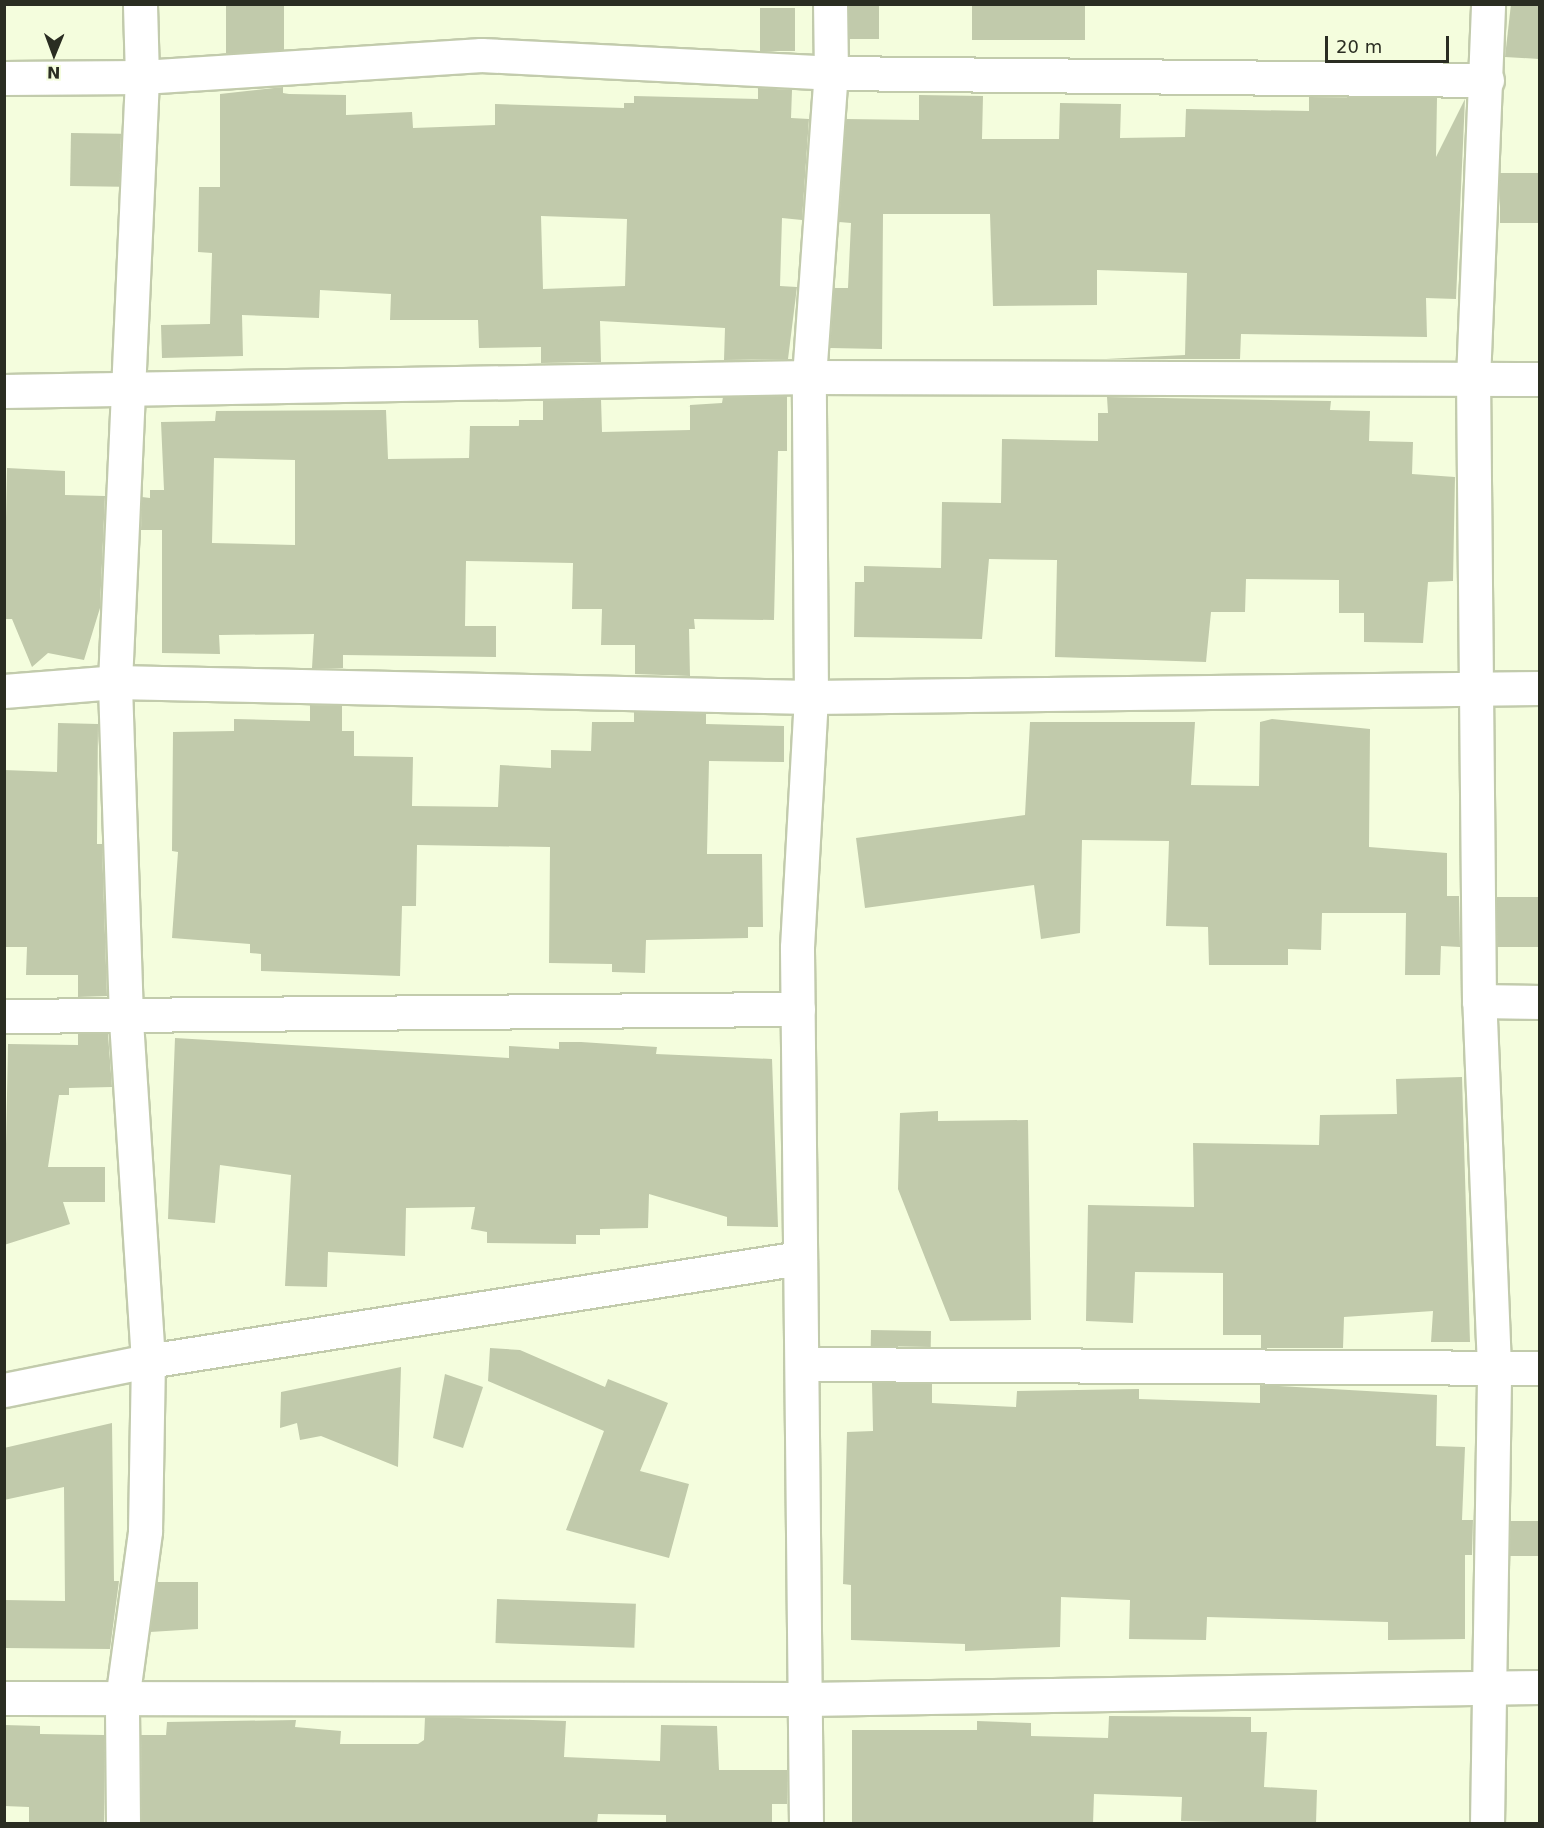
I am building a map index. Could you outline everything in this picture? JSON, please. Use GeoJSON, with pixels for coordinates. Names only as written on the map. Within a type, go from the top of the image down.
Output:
{"type":"FeatureCollection","features":[{"type":"Feature","properties":{"kind":"street"},"geometry":{"type":"LineString","coordinates":[[123,1824],[122,1700],[145,1531],[148,1361],[126,1017],[115,682],[126,392],[142,77],[140,4]]}},
{"type":"Feature","properties":{"kind":"street"},"geometry":{"type":"LineString","coordinates":[[806,1824],[798,1009],[811,697],[809,377],[831,73],[830,4]]}},
{"type":"Feature","properties":{"kind":"street"},"geometry":{"type":"LineString","coordinates":[[1487,1824],[1486,1685],[1494,1367],[1479,1001],[1473,380],[1487,80],[1488,4]]}},
{"type":"Feature","properties":{"kind":"street"},"geometry":{"type":"LineString","coordinates":[[4,78],[142,77],[481,55],[831,73],[1487,80]]}},
{"type":"Feature","properties":{"kind":"street"},"geometry":{"type":"LineString","coordinates":[[4,391],[126,392],[809,377],[1539,379]]}},
{"type":"Feature","properties":{"kind":"street"},"geometry":{"type":"LineString","coordinates":[[4,691],[115,682],[811,697],[1539,688]]}},
{"type":"Feature","properties":{"kind":"street"},"geometry":{"type":"LineString","coordinates":[[1479,1001],[1539,1002]]}},
{"type":"Feature","properties":{"kind":"street"},"geometry":{"type":"LineString","coordinates":[[4,1016],[126,1017],[798,1009]]}},
{"type":"Feature","properties":{"kind":"street"},"geometry":{"type":"LineString","coordinates":[[4,1390],[148,1361],[800,1258]]}},
{"type":"Feature","properties":{"kind":"street"},"geometry":{"type":"LineString","coordinates":[[802,1364],[1539,1368]]}},
{"type":"Feature","properties":{"kind":"street"},"geometry":{"type":"LineString","coordinates":[[4,1698],[122,1700],[805,1699],[1486,1685],[1539,1687]]}},
{"type":"Feature","properties":{"kind":"building"},"geometry":{"type":"Polygon","coordinates":[[[226,4],[284,4],[284,53],[226,53],[226,4]]]}},
{"type":"Feature","properties":{"kind":"building"},"geometry":{"type":"Polygon","coordinates":[[[849,4],[879,4],[879,39],[849,39],[849,4]]]}},
{"type":"Feature","properties":{"kind":"building"},"geometry":{"type":"Polygon","coordinates":[[[972,4],[1085,4],[1085,40],[972,40],[972,4]]]}},
{"type":"Feature","properties":{"kind":"building"},"geometry":{"type":"Polygon","coordinates":[[[1511,4],[1539,4],[1539,59],[1505,57],[1511,4]]]}},
{"type":"Feature","properties":{"kind":"building"},"geometry":{"type":"Polygon","coordinates":[[[760,8],[795,8],[795,51],[760,51],[760,8]]]}},
{"type":"Feature","properties":{"kind":"building"},"geometry":{"type":"Polygon","coordinates":[[[283,87],[283,93],[289,94],[346,95],[346,115],[412,112],[413,128],[495,125],[495,104],[624,108],[624,103],[634,103],[634,96],[758,99],[758,88],[792,90],[791,118],[809,119],[802,220],[782,218],[780,286],[797,287],[788,359],[724,360],[725,328],[600,321],[601,362],[541,363],[541,347],[479,348],[478,320],[390,320],[391,294],[320,290],[319,318],[242,315],[243,356],[162,358],[161,325],[210,324],[212,253],[198,252],[199,187],[220,187],[220,94],[283,87]],[[541,216],[543,289],[625,286],[627,219],[541,216]]]}},
{"type":"Feature","properties":{"kind":"building"},"geometry":{"type":"Polygon","coordinates":[[[919,95],[983,96],[982,139],[1059,139],[1060,103],[1121,104],[1120,138],[1185,137],[1186,109],[1309,111],[1309,97],[1437,98],[1436,157],[1465,99],[1456,299],[1426,298],[1427,337],[1241,334],[1240,359],[1106,359],[1185,355],[1187,273],[1097,270],[1097,305],[993,306],[990,214],[883,214],[882,349],[830,348],[834,288],[848,288],[851,223],[839,222],[846,119],[919,120],[919,95]]]}},
{"type":"Feature","properties":{"kind":"building"},"geometry":{"type":"Polygon","coordinates":[[[71,133],[121,134],[120,187],[70,186],[71,133]]]}},
{"type":"Feature","properties":{"kind":"building"},"geometry":{"type":"Polygon","coordinates":[[[1500,173],[1539,173],[1539,223],[1500,223],[1500,173]]]}},
{"type":"Feature","properties":{"kind":"building"},"geometry":{"type":"Polygon","coordinates":[[[787,396],[787,451],[778,451],[774,620],[694,619],[695,629],[689,629],[690,676],[635,674],[635,645],[601,645],[602,609],[572,609],[573,563],[466,561],[465,626],[496,626],[496,657],[343,655],[343,668],[312,668],[314,634],[219,635],[220,654],[162,653],[162,530],[141,530],[142,497],[150,498],[150,490],[164,490],[161,422],[215,421],[216,411],[386,410],[388,459],[469,458],[470,426],[519,426],[519,420],[543,420],[543,400],[601,399],[602,432],[690,430],[690,405],[722,403],[723,397],[787,396]],[[214,458],[212,543],[295,545],[295,460],[214,458]]]}},
{"type":"Feature","properties":{"kind":"building"},"geometry":{"type":"Polygon","coordinates":[[[1107,397],[1331,401],[1330,410],[1370,411],[1369,441],[1413,442],[1412,474],[1455,477],[1453,581],[1428,582],[1423,643],[1364,642],[1364,613],[1339,613],[1339,580],[1246,579],[1245,612],[1211,612],[1206,662],[1055,657],[1057,560],[989,559],[982,639],[854,637],[855,582],[864,582],[864,566],[941,568],[942,502],[1001,503],[1002,439],[1098,441],[1098,413],[1108,413],[1107,397]]]}},
{"type":"Feature","properties":{"kind":"building"},"geometry":{"type":"Polygon","coordinates":[[[7,468],[65,471],[65,495],[105,496],[100,608],[84,660],[48,653],[32,667],[12,619],[4,619],[7,468]]]}},
{"type":"Feature","properties":{"kind":"building"},"geometry":{"type":"Polygon","coordinates":[[[310,705],[342,706],[342,731],[354,731],[354,756],[413,757],[412,806],[498,807],[500,765],[551,768],[551,750],[591,751],[592,722],[634,722],[634,712],[706,713],[706,724],[784,726],[784,762],[709,761],[707,854],[762,854],[763,927],[748,927],[748,938],[646,940],[645,973],[612,972],[612,964],[549,963],[550,847],[417,845],[416,906],[402,906],[400,976],[261,971],[261,954],[250,953],[250,944],[172,938],[178,852],[172,851],[173,732],[234,731],[234,719],[310,721],[310,705]]]}},
{"type":"Feature","properties":{"kind":"building"},"geometry":{"type":"Polygon","coordinates":[[[1272,719],[1370,729],[1369,847],[1447,853],[1447,896],[1459,896],[1460,947],[1441,946],[1440,975],[1405,975],[1406,913],[1322,913],[1321,950],[1288,949],[1288,965],[1209,965],[1208,927],[1166,926],[1169,841],[1082,840],[1080,933],[1041,939],[1034,885],[865,908],[856,838],[1025,815],[1030,722],[1195,722],[1191,785],[1259,786],[1260,722],[1272,719]]]}},
{"type":"Feature","properties":{"kind":"building"},"geometry":{"type":"Polygon","coordinates":[[[58,723],[98,724],[97,844],[102,844],[107,996],[78,997],[78,975],[26,975],[27,947],[4,947],[4,770],[57,772],[58,723]]]}},
{"type":"Feature","properties":{"kind":"building"},"geometry":{"type":"Polygon","coordinates":[[[1497,897],[1539,897],[1539,947],[1497,947],[1497,897]]]}},
{"type":"Feature","properties":{"kind":"building"},"geometry":{"type":"Polygon","coordinates":[[[78,1034],[108,1034],[112,1087],[69,1088],[69,1095],[59,1095],[48,1167],[105,1167],[105,1202],[63,1202],[70,1224],[4,1245],[8,1044],[78,1045],[78,1034]]]}},
{"type":"Feature","properties":{"kind":"building"},"geometry":{"type":"Polygon","coordinates":[[[175,1038],[509,1058],[509,1046],[559,1049],[559,1042],[581,1042],[657,1047],[656,1054],[772,1059],[778,1227],[727,1226],[727,1217],[649,1194],[648,1228],[600,1229],[600,1235],[576,1235],[576,1244],[487,1243],[487,1232],[471,1229],[475,1207],[406,1208],[405,1256],[328,1252],[327,1287],[285,1286],[291,1175],[220,1165],[215,1223],[168,1219],[175,1038]]]}},
{"type":"Feature","properties":{"kind":"building"},"geometry":{"type":"Polygon","coordinates":[[[1462,1077],[1470,1342],[1431,1342],[1433,1311],[1344,1317],[1343,1348],[1261,1348],[1261,1335],[1223,1335],[1223,1273],[1135,1272],[1133,1323],[1086,1321],[1088,1205],[1194,1207],[1193,1143],[1319,1145],[1320,1115],[1397,1114],[1396,1079],[1462,1077]]]}},
{"type":"Feature","properties":{"kind":"building"},"geometry":{"type":"Polygon","coordinates":[[[938,1111],[938,1121],[1028,1120],[1031,1320],[950,1321],[898,1189],[900,1113],[938,1111]]]}},
{"type":"Feature","properties":{"kind":"building"},"geometry":{"type":"Polygon","coordinates":[[[871,1330],[931,1331],[931,1347],[871,1346],[871,1330]]]}},
{"type":"Feature","properties":{"kind":"building"},"geometry":{"type":"Polygon","coordinates":[[[490,1348],[520,1350],[605,1387],[608,1379],[668,1403],[640,1471],[689,1484],[669,1558],[566,1530],[604,1431],[488,1381],[490,1348]]]}},
{"type":"Feature","properties":{"kind":"building"},"geometry":{"type":"Polygon","coordinates":[[[401,1367],[398,1467],[321,1436],[300,1440],[297,1423],[280,1428],[281,1392],[401,1367]]]}},
{"type":"Feature","properties":{"kind":"building"},"geometry":{"type":"Polygon","coordinates":[[[445,1374],[483,1387],[463,1448],[433,1438],[445,1374]]]}},
{"type":"Feature","properties":{"kind":"building"},"geometry":{"type":"Polygon","coordinates":[[[872,1383],[932,1383],[932,1403],[1016,1407],[1017,1391],[1139,1389],[1139,1399],[1260,1403],[1260,1385],[1437,1395],[1436,1446],[1465,1447],[1462,1520],[1473,1520],[1472,1555],[1465,1555],[1465,1639],[1388,1640],[1388,1622],[1207,1617],[1206,1640],[1129,1639],[1130,1600],[1061,1597],[1060,1647],[965,1651],[965,1644],[851,1640],[851,1585],[843,1584],[847,1432],[873,1431],[872,1383]]]}},
{"type":"Feature","properties":{"kind":"building"},"geometry":{"type":"Polygon","coordinates":[[[112,1423],[114,1581],[119,1581],[110,1649],[4,1648],[4,1600],[65,1601],[64,1487],[4,1500],[4,1448],[112,1423]]]}},
{"type":"Feature","properties":{"kind":"building"},"geometry":{"type":"Polygon","coordinates":[[[1510,1521],[1539,1521],[1539,1556],[1510,1556],[1510,1521]]]}},
{"type":"Feature","properties":{"kind":"building"},"geometry":{"type":"Polygon","coordinates":[[[157,1582],[198,1582],[198,1629],[150,1632],[157,1582]]]}},
{"type":"Feature","properties":{"kind":"building"},"geometry":{"type":"Polygon","coordinates":[[[497,1599],[636,1604],[634,1648],[495,1643],[497,1599]]]}},
{"type":"Feature","properties":{"kind":"building"},"geometry":{"type":"Polygon","coordinates":[[[1109,1716],[1251,1717],[1251,1732],[1267,1732],[1264,1787],[1317,1790],[1316,1824],[1181,1821],[1182,1797],[1094,1794],[1093,1824],[852,1824],[852,1730],[977,1730],[977,1721],[1031,1723],[1031,1736],[1108,1738],[1109,1716]]]}},
{"type":"Feature","properties":{"kind":"building"},"geometry":{"type":"Polygon","coordinates":[[[425,1717],[566,1721],[564,1757],[660,1761],[661,1725],[717,1726],[719,1770],[787,1770],[787,1804],[772,1804],[772,1824],[666,1824],[666,1815],[598,1814],[597,1824],[142,1824],[141,1735],[166,1735],[167,1722],[296,1720],[295,1727],[341,1731],[340,1744],[418,1744],[424,1740],[425,1717]]]}},
{"type":"Feature","properties":{"kind":"building"},"geometry":{"type":"Polygon","coordinates":[[[4,1725],[40,1726],[40,1734],[104,1735],[104,1824],[29,1822],[29,1807],[4,1806],[4,1725]]]}}]}
